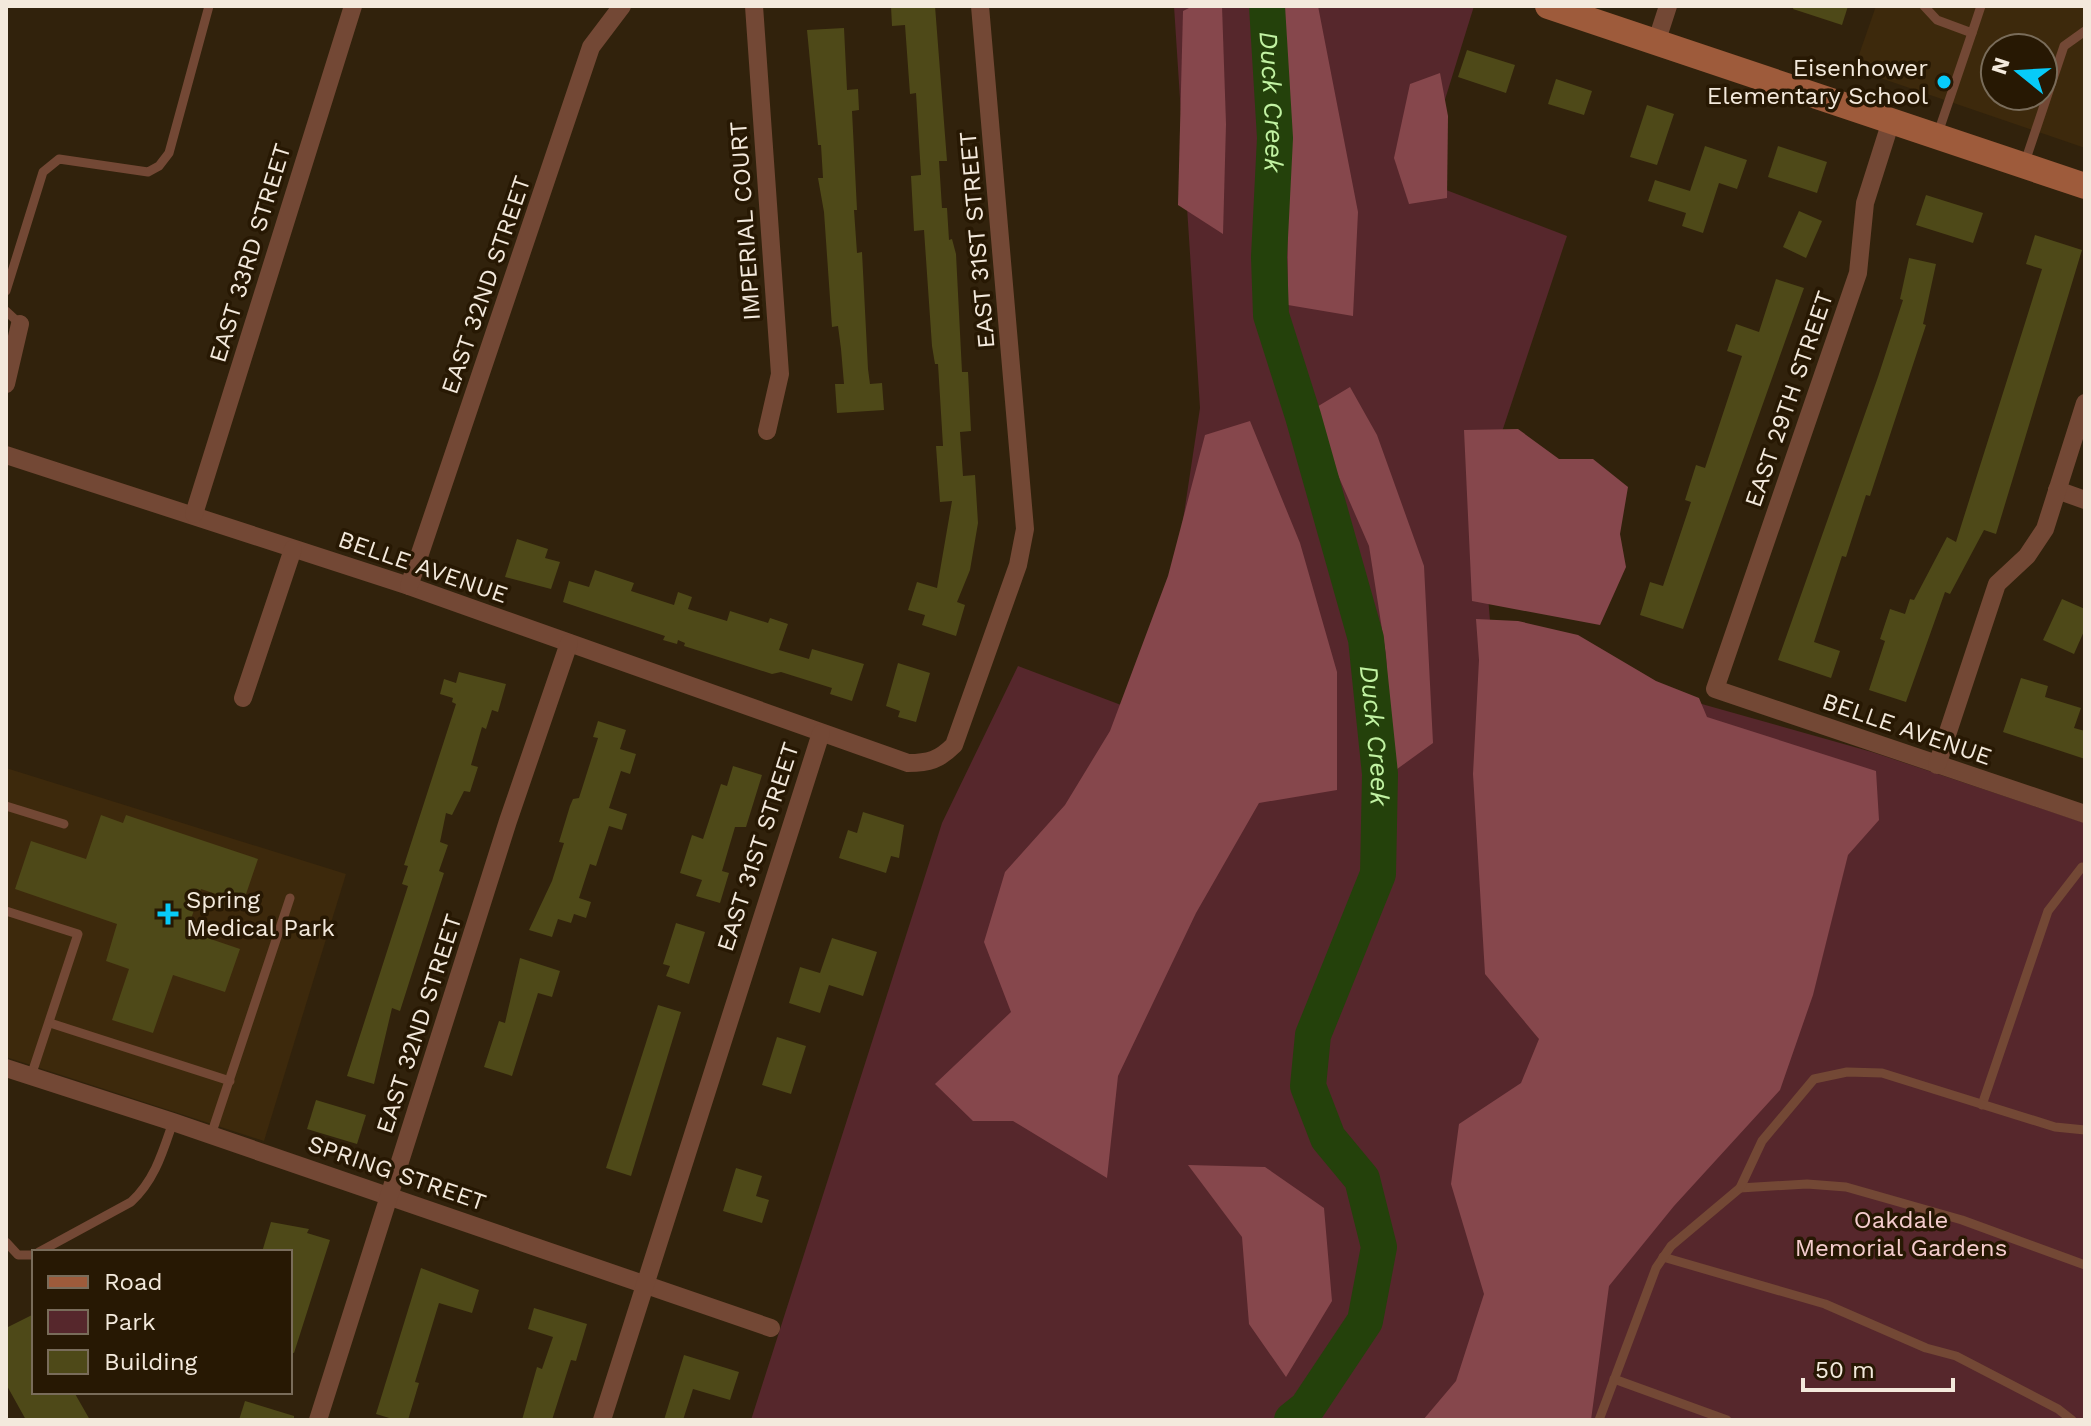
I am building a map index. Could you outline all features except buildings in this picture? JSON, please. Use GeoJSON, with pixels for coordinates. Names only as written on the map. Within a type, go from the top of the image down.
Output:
{"type":"FeatureCollection","features":[{"type":"Feature","properties":{"kind":"street","name":"EAST 33RD STREET"},"geometry":{"type":"LineString","coordinates":[[194,514],[353,6]]}},
{"type":"Feature","properties":{"kind":"street","name":"EAST 32ND STREET"},"geometry":{"type":"LineString","coordinates":[[409,586],[591,47],[622,6]]}},
{"type":"Feature","properties":{"kind":"street","name":"IMPERIAL COURT"},"geometry":{"type":"LineString","coordinates":[[754,6],[780,374],[767,431]]}},
{"type":"Feature","properties":{"kind":"street","name":"EAST 31ST STREET"},"geometry":{"type":"LineString","coordinates":[[602,1420],[821,733],[908,763],[929,763],[941,758],[954,745],[1020,553],[1026,510],[980,6]]}},
{"type":"Feature","properties":{"kind":"street"},"geometry":{"type":"LineString","coordinates":[[1548,6],[2085,186]]}},
{"type":"Feature","properties":{"kind":"street"},"geometry":{"type":"LineString","coordinates":[[1656,43],[1668,6]]}},
{"type":"Feature","properties":{"kind":"street","name":"EAST 29TH STREET"},"geometry":{"type":"LineString","coordinates":[[1715,689],[1855,283],[1863,248],[1865,203],[1891,121]]}},
{"type":"Feature","properties":{"kind":"street"},"geometry":{"type":"LineString","coordinates":[[6,384],[20,324]]}},
{"type":"Feature","properties":{"kind":"street"},"geometry":{"type":"LineString","coordinates":[[1937,765],[1997,584],[2027,556],[2045,529],[2085,403]]}},
{"type":"Feature","properties":{"kind":"street","name":"BELLE AVENUE"},"geometry":{"type":"LineString","coordinates":[[6,455],[409,586],[821,733]]}},
{"type":"Feature","properties":{"kind":"street"},"geometry":{"type":"LineString","coordinates":[[2057,490],[2085,500]]}},
{"type":"Feature","properties":{"kind":"street"},"geometry":{"type":"LineString","coordinates":[[243,698],[293,549]]}},
{"type":"Feature","properties":{"kind":"street","name":"EAST 32ND STREET"},"geometry":{"type":"LineString","coordinates":[[318,1420],[569,643]]}},
{"type":"Feature","properties":{"kind":"street","name":"BELLE AVENUE"},"geometry":{"type":"LineString","coordinates":[[1715,689],[2085,814]]}},
{"type":"Feature","properties":{"kind":"street","name":"SPRING STREET"},"geometry":{"type":"LineString","coordinates":[[6,1068],[173,1122],[771,1328]]}},
{"type":"Feature","properties":{"kind":"lane"},"geometry":{"type":"LineString","coordinates":[[6,291],[43,172],[51,162],[59,159],[148,172],[159,166],[169,153],[209,6]]}},
{"type":"Feature","properties":{"kind":"lane"},"geometry":{"type":"LineString","coordinates":[[1924,6],[1937,20],[1972,33]]}},
{"type":"Feature","properties":{"kind":"lane"},"geometry":{"type":"LineString","coordinates":[[1937,136],[1981,6]]}},
{"type":"Feature","properties":{"kind":"lane"},"geometry":{"type":"LineString","coordinates":[[2024,166],[2064,46],[2085,31]]}},
{"type":"Feature","properties":{"kind":"lane"},"geometry":{"type":"LineString","coordinates":[[6,311],[20,324]]}},
{"type":"Feature","properties":{"kind":"lane"},"geometry":{"type":"LineString","coordinates":[[6,806],[64,824]]}},
{"type":"Feature","properties":{"kind":"lane"},"geometry":{"type":"LineString","coordinates":[[1982,1105],[2048,911],[2065,885],[2085,868]]}},
{"type":"Feature","properties":{"kind":"lane"},"geometry":{"type":"LineString","coordinates":[[211,1135],[290,898]]}},
{"type":"Feature","properties":{"kind":"lane"},"geometry":{"type":"LineString","coordinates":[[6,911],[78,934],[31,1076]]}},
{"type":"Feature","properties":{"kind":"lane"},"geometry":{"type":"LineString","coordinates":[[50,1023],[230,1081]]}},
{"type":"Feature","properties":{"kind":"lane"},"geometry":{"type":"LineString","coordinates":[[1599,1420],[1641,1303],[1663,1257],[1671,1246],[1740,1188],[1762,1141],[1814,1079],[1847,1072],[1882,1073],[2055,1127],[2085,1130]]}},
{"type":"Feature","properties":{"kind":"lane"},"geometry":{"type":"LineString","coordinates":[[42,1250],[131,1202],[143,1191],[157,1168],[173,1122]]}},
{"type":"Feature","properties":{"kind":"lane"},"geometry":{"type":"LineString","coordinates":[[1740,1188],[1807,1184],[1846,1187],[1962,1220],[2085,1265]]}},
{"type":"Feature","properties":{"kind":"lane"},"geometry":{"type":"LineString","coordinates":[[6,1242],[18,1255],[32,1253]]}},
{"type":"Feature","properties":{"kind":"lane"},"geometry":{"type":"LineString","coordinates":[[1663,1257],[1825,1304],[1926,1348],[1956,1356],[2058,1409],[2072,1420]]}},
{"type":"Feature","properties":{"kind":"lane"},"geometry":{"type":"LineString","coordinates":[[1614,1379],[1727,1420]]}},
{"type":"Feature","properties":{"kind":"shaded area"},"geometry":{"type":"Polygon","coordinates":[[[1193,6],[1222,6],[1226,124],[1223,234],[1178,205],[1183,11],[1193,6]]]}},
{"type":"Feature","properties":{"kind":"shaded area"},"geometry":{"type":"Polygon","coordinates":[[[1277,6],[1318,6],[1358,212],[1353,316],[1288,305],[1287,173],[1277,6]]]}},
{"type":"Feature","properties":{"kind":"shaded area","name":"Eisenhower Elementary School"},"geometry":{"type":"Polygon","coordinates":[[[1876,6],[2085,6],[2085,148],[1980,112],[2059,112],[2059,32],[1979,32],[1979,112],[1854,69],[1876,6]]]}},
{"type":"Feature","properties":{"kind":"shaded area"},"geometry":{"type":"Polygon","coordinates":[[[1440,73],[1448,116],[1447,198],[1409,204],[1394,158],[1410,84],[1440,73]]]}},
{"type":"Feature","properties":{"kind":"shaded area"},"geometry":{"type":"Polygon","coordinates":[[[1350,387],[1377,435],[1424,566],[1433,743],[1393,772],[1386,655],[1369,546],[1310,411],[1350,387]]]}},
{"type":"Feature","properties":{"kind":"shaded area"},"geometry":{"type":"Polygon","coordinates":[[[1250,421],[1300,543],[1337,672],[1337,790],[1259,803],[1196,913],[1118,1076],[1107,1178],[1013,1121],[973,1121],[935,1084],[1011,1012],[984,942],[1005,872],[1065,805],[1110,731],[1168,576],[1205,435],[1250,421]]]}},
{"type":"Feature","properties":{"kind":"shaded area"},"geometry":{"type":"Polygon","coordinates":[[[1518,429],[1559,459],[1593,459],[1628,487],[1620,534],[1626,567],[1600,625],[1472,601],[1464,430],[1518,429]]]}},
{"type":"Feature","properties":{"kind":"shaded area"},"geometry":{"type":"Polygon","coordinates":[[[1476,619],[1518,621],[1578,635],[1656,681],[1699,698],[1707,717],[1876,771],[1879,820],[1848,855],[1813,995],[1780,1090],[1674,1206],[1609,1286],[1591,1420],[1423,1420],[1456,1381],[1484,1294],[1451,1184],[1459,1124],[1521,1083],[1539,1039],[1485,974],[1473,774],[1479,660],[1476,619]]]}},
{"type":"Feature","properties":{"kind":"shaded area"},"geometry":{"type":"Polygon","coordinates":[[[6,768],[346,874],[264,1141],[6,1057],[6,768]]]}},
{"type":"Feature","properties":{"kind":"shaded area"},"geometry":{"type":"Polygon","coordinates":[[[1188,1165],[1265,1167],[1324,1208],[1332,1301],[1286,1377],[1249,1324],[1242,1237],[1188,1165]]]}},
{"type":"Feature","properties":{"kind":"green space","name":"Oakdale Memorial Gardens"},"geometry":{"type":"Polygon","coordinates":[[[1174,6],[1474,6],[1420,180],[1567,236],[1480,498],[1492,645],[1872,752],[2085,823],[2085,1420],[751,1420],[942,823],[1018,666],[1129,708],[1175,573],[1200,408],[1174,6]]]}},
{"type":"Feature","properties":{"kind":"waterway","name":"Duck Creek"},"geometry":{"type":"LineString","coordinates":[[1267,6],[1275,138],[1269,257],[1271,315],[1366,639],[1380,774],[1378,874],[1313,1035],[1308,1086],[1328,1138],[1362,1179],[1379,1247],[1365,1321],[1307,1408],[1292,1420]]}},
{"type":"Feature","properties":{"kind":"place","name":"Eisenhower Elementary School"},"geometry":{"type":"Point","coordinates":[1944,82]}},
{"type":"Feature","properties":{"kind":"place","name":"Spring Medical Park"},"geometry":{"type":"Point","coordinates":[168,914]}}]}
